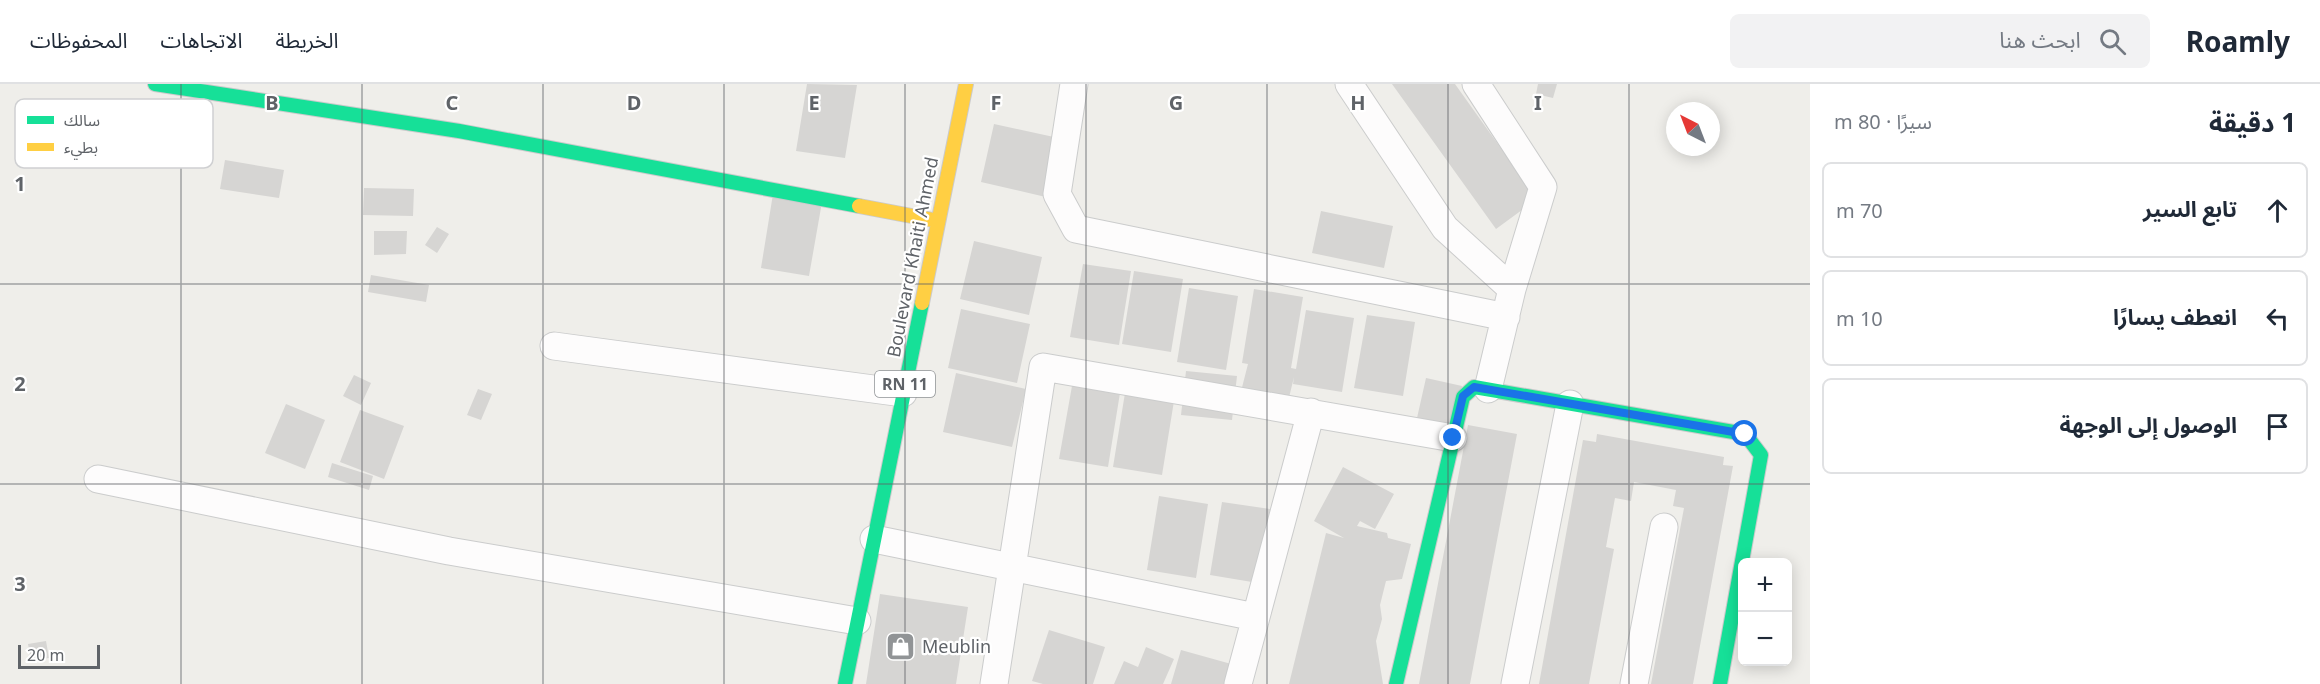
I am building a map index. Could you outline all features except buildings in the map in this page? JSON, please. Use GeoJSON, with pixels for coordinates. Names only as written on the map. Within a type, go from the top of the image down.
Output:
{"type":"FeatureCollection","features":[{"type":"Feature","properties":{"kind":"main road"},"geometry":{"type":"LineString","coordinates":[[155,84],[459,131],[938,221]]}},
{"type":"Feature","properties":{"kind":"main road","name":"Boulevard Khaiti Ahmed"},"geometry":{"type":"LineString","coordinates":[[845,684],[966,84]]}},
{"type":"Feature","properties":{"kind":"main road"},"geometry":{"type":"LineString","coordinates":[[1396,684],[1453,438],[1467,392],[1474,387],[1745,434],[1754,442],[1761,455],[1720,684]]}},
{"type":"Feature","properties":{"kind":"street"},"geometry":{"type":"LineString","coordinates":[[1074,84],[1057,194],[1076,229],[1506,316]]}},
{"type":"Feature","properties":{"kind":"street"},"geometry":{"type":"LineString","coordinates":[[1349,84],[1445,228],[1512,289]]}},
{"type":"Feature","properties":{"kind":"street"},"geometry":{"type":"LineString","coordinates":[[1476,84],[1543,187],[1512,289],[1488,389]]}},
{"type":"Feature","properties":{"kind":"street"},"geometry":{"type":"LineString","coordinates":[[554,346],[903,393]]}},
{"type":"Feature","properties":{"kind":"street"},"geometry":{"type":"LineString","coordinates":[[994,684],[1043,367],[1453,438]]}},
{"type":"Feature","properties":{"kind":"street"},"geometry":{"type":"LineString","coordinates":[[1515,684],[1570,404]]}},
{"type":"Feature","properties":{"kind":"street"},"geometry":{"type":"LineString","coordinates":[[1238,684],[1311,412]]}},
{"type":"Feature","properties":{"kind":"street"},"geometry":{"type":"LineString","coordinates":[[98,479],[449,551],[857,621]]}},
{"type":"Feature","properties":{"kind":"street"},"geometry":{"type":"LineString","coordinates":[[1634,684],[1664,527]]}},
{"type":"Feature","properties":{"kind":"street"},"geometry":{"type":"LineString","coordinates":[[874,539],[1255,617]]}},
{"type":"Feature","properties":{"kind":"traffic: fast"},"geometry":{"type":"LineString","coordinates":[[155,84],[459,131],[859,206]]}},
{"type":"Feature","properties":{"kind":"traffic: fast"},"geometry":{"type":"LineString","coordinates":[[845,684],[922,303]]}},
{"type":"Feature","properties":{"kind":"traffic: fast"},"geometry":{"type":"LineString","coordinates":[[1396,684],[1463,397],[1474,387],[1745,434],[1761,455],[1720,684]]}},
{"type":"Feature","properties":{"kind":"traffic: slow"},"geometry":{"type":"LineString","coordinates":[[922,303],[966,84]]}},
{"type":"Feature","properties":{"kind":"traffic: slow"},"geometry":{"type":"LineString","coordinates":[[859,206],[938,221]]}},
{"type":"Feature","properties":{"kind":"place","name":"Meublin"},"geometry":{"type":"Point","coordinates":[901,646]}},
{"type":"Feature","properties":{"kind":"route"},"geometry":{"type":"LineString","coordinates":[[1453,438],[1463,396],[1474,387],[1745,434]]}}]}
